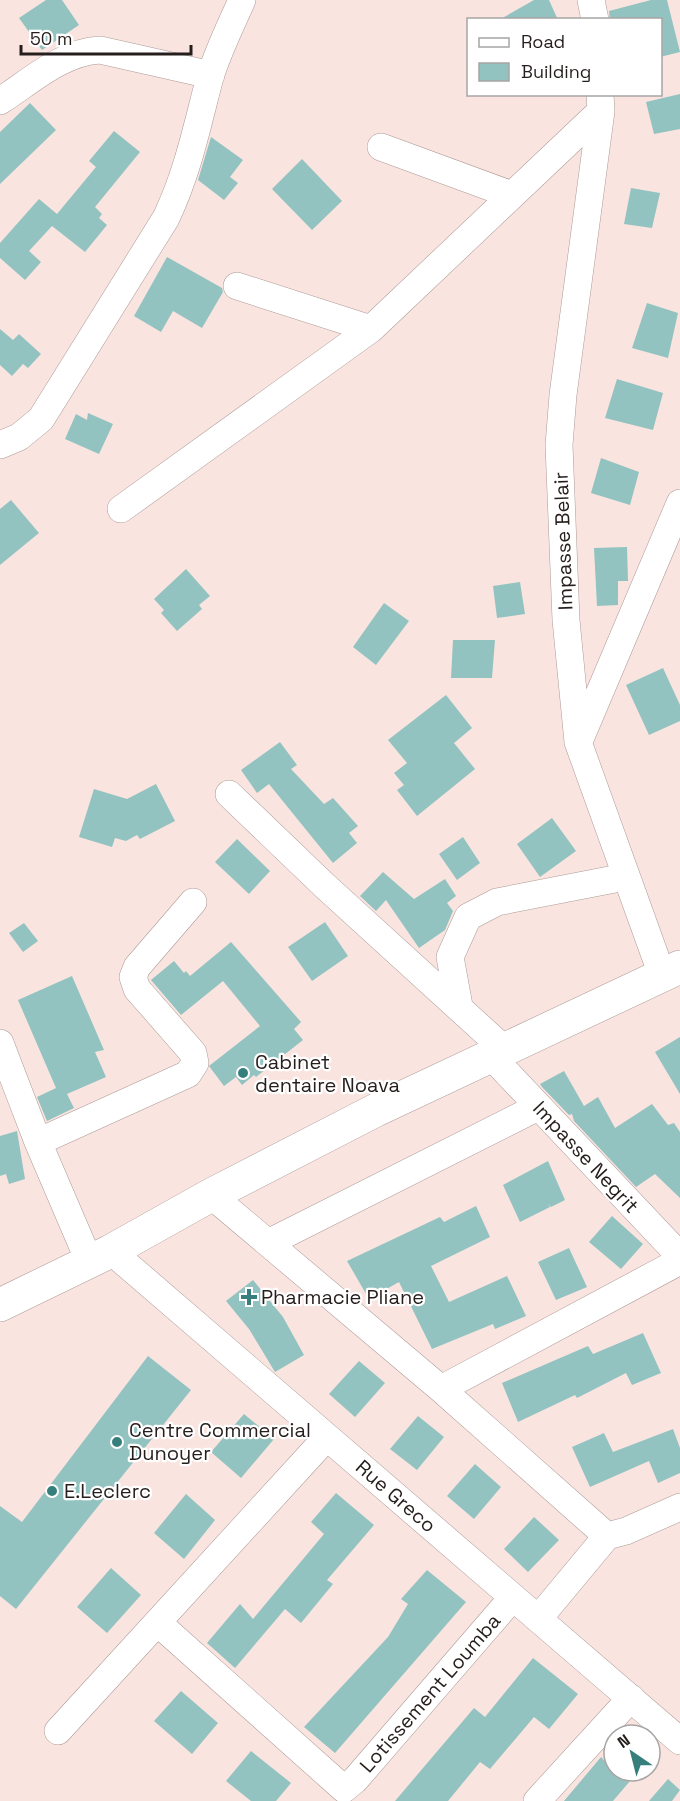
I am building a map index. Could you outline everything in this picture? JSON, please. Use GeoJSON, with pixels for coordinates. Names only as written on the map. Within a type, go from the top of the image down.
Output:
{"type":"FeatureCollection","features":[{"type":"Feature","properties":{"kind":"main road"},"geometry":{"type":"LineString","coordinates":[[0,1305],[100,1256],[211,1195],[376,1110],[671,971]]}},
{"type":"Feature","properties":{"kind":"street"},"geometry":{"type":"LineString","coordinates":[[0,445],[19,437],[41,419],[166,218],[181,187],[192,153],[211,75],[242,0]]}},
{"type":"Feature","properties":{"kind":"street"},"geometry":{"type":"LineString","coordinates":[[591,0],[595,18]]}},
{"type":"Feature","properties":{"kind":"street"},"geometry":{"type":"LineString","coordinates":[[0,101],[65,58],[84,51],[100,50],[211,75]]}},
{"type":"Feature","properties":{"kind":"street"},"geometry":{"type":"LineString","coordinates":[[121,509],[371,329],[512,195],[601,103]]}},
{"type":"Feature","properties":{"kind":"street","name":"Impasse Belair"},"geometry":{"type":"LineString","coordinates":[[601,103],[563,395],[559,445],[566,620],[578,742],[625,877],[671,971]]}},
{"type":"Feature","properties":{"kind":"street"},"geometry":{"type":"LineString","coordinates":[[381,147],[512,195]]}},
{"type":"Feature","properties":{"kind":"street"},"geometry":{"type":"LineString","coordinates":[[237,286],[371,329]]}},
{"type":"Feature","properties":{"kind":"street"},"geometry":{"type":"LineString","coordinates":[[578,742],[680,503]]}},
{"type":"Feature","properties":{"kind":"street","name":"Impasse Negrit"},"geometry":{"type":"LineString","coordinates":[[229,794],[325,886],[459,1006],[538,1107],[680,1258]]}},
{"type":"Feature","properties":{"kind":"street"},"geometry":{"type":"LineString","coordinates":[[459,1006],[450,957],[468,916],[497,902],[625,877]]}},
{"type":"Feature","properties":{"kind":"street"},"geometry":{"type":"LineString","coordinates":[[38,1142],[188,1074],[195,1063],[193,1053],[137,989],[133,977],[137,967],[193,902]]}},
{"type":"Feature","properties":{"kind":"street"},"geometry":{"type":"LineString","coordinates":[[0,1043],[38,1142],[100,1256]]}},
{"type":"Feature","properties":{"kind":"street"},"geometry":{"type":"LineString","coordinates":[[268,1243],[538,1107]]}},
{"type":"Feature","properties":{"kind":"street"},"geometry":{"type":"LineString","coordinates":[[211,1195],[441,1389],[607,1536]]}},
{"type":"Feature","properties":{"kind":"street","name":"Rue Greco"},"geometry":{"type":"LineString","coordinates":[[100,1256],[327,1437],[680,1741]]}},
{"type":"Feature","properties":{"kind":"street"},"geometry":{"type":"LineString","coordinates":[[441,1389],[680,1258]]}},
{"type":"Feature","properties":{"kind":"street"},"geometry":{"type":"LineString","coordinates":[[58,1731],[327,1437]]}},
{"type":"Feature","properties":{"kind":"street"},"geometry":{"type":"LineString","coordinates":[[538,1619],[607,1536],[626,1531],[680,1507]]}},
{"type":"Feature","properties":{"kind":"street","name":"Lotissement Loumba"},"geometry":{"type":"LineString","coordinates":[[158,1623],[344,1789],[355,1780],[513,1597]]}},
{"type":"Feature","properties":{"kind":"street"},"geometry":{"type":"LineString","coordinates":[[537,1801],[631,1698]]}},
{"type":"Feature","properties":{"kind":"building"},"geometry":{"type":"Polygon","coordinates":[[[46,0],[62,0],[79,25],[42,50],[19,18],[46,0]]]}},
{"type":"Feature","properties":{"kind":"building"},"geometry":{"type":"Polygon","coordinates":[[[534,0],[549,0],[557,18],[502,18],[534,0]]]}},
{"type":"Feature","properties":{"kind":"building"},"geometry":{"type":"Polygon","coordinates":[[[651,0],[667,0],[680,52],[662,56],[662,18],[610,18],[609,11],[651,0]]]}},
{"type":"Feature","properties":{"kind":"building"},"geometry":{"type":"Polygon","coordinates":[[[680,94],[680,129],[654,134],[646,102],[680,94]]]}},
{"type":"Feature","properties":{"kind":"building"},"geometry":{"type":"Polygon","coordinates":[[[30,103],[56,130],[0,184],[0,132],[30,103]]]}},
{"type":"Feature","properties":{"kind":"building"},"geometry":{"type":"Polygon","coordinates":[[[114,131],[140,152],[95,207],[102,214],[99,218],[107,225],[85,252],[52,226],[29,251],[41,262],[25,280],[0,258],[0,243],[39,199],[57,214],[96,167],[89,161],[114,131]]]}},
{"type":"Feature","properties":{"kind":"building"},"geometry":{"type":"Polygon","coordinates":[[[211,137],[243,160],[230,177],[238,183],[224,200],[198,180],[211,137]]]}},
{"type":"Feature","properties":{"kind":"building"},"geometry":{"type":"Polygon","coordinates":[[[302,159],[342,201],[312,230],[272,189],[302,159]]]}},
{"type":"Feature","properties":{"kind":"building"},"geometry":{"type":"Polygon","coordinates":[[[631,188],[660,193],[652,228],[624,224],[631,188]]]}},
{"type":"Feature","properties":{"kind":"building"},"geometry":{"type":"Polygon","coordinates":[[[167,257],[222,288],[223,292],[202,328],[173,311],[161,332],[134,316],[167,257]]]}},
{"type":"Feature","properties":{"kind":"building"},"geometry":{"type":"Polygon","coordinates":[[[647,303],[678,313],[668,358],[632,348],[647,303]]]}},
{"type":"Feature","properties":{"kind":"building"},"geometry":{"type":"Polygon","coordinates":[[[0,329],[13,340],[19,334],[41,354],[28,368],[23,364],[12,376],[0,365],[0,329]]]}},
{"type":"Feature","properties":{"kind":"building"},"geometry":{"type":"Polygon","coordinates":[[[617,379],[663,393],[653,430],[605,418],[617,379]]]}},
{"type":"Feature","properties":{"kind":"building"},"geometry":{"type":"Polygon","coordinates":[[[88,413],[113,424],[99,454],[65,439],[76,414],[87,420],[88,413]]]}},
{"type":"Feature","properties":{"kind":"building"},"geometry":{"type":"Polygon","coordinates":[[[601,458],[639,472],[630,505],[591,493],[601,458]]]}},
{"type":"Feature","properties":{"kind":"building"},"geometry":{"type":"Polygon","coordinates":[[[11,500],[39,533],[0,565],[0,509],[11,500]]]}},
{"type":"Feature","properties":{"kind":"building"},"geometry":{"type":"Polygon","coordinates":[[[627,547],[628,581],[618,581],[618,605],[597,606],[594,548],[627,547]]]}},
{"type":"Feature","properties":{"kind":"building"},"geometry":{"type":"Polygon","coordinates":[[[186,569],[210,596],[199,605],[202,609],[177,631],[161,613],[164,610],[154,599],[186,569]]]}},
{"type":"Feature","properties":{"kind":"building"},"geometry":{"type":"Polygon","coordinates":[[[520,582],[525,614],[497,618],[493,586],[520,582]]]}},
{"type":"Feature","properties":{"kind":"building"},"geometry":{"type":"Polygon","coordinates":[[[384,603],[409,621],[376,665],[353,647],[384,603]]]}},
{"type":"Feature","properties":{"kind":"building"},"geometry":{"type":"Polygon","coordinates":[[[453,640],[495,640],[492,678],[451,678],[453,640]]]}},
{"type":"Feature","properties":{"kind":"building"},"geometry":{"type":"Polygon","coordinates":[[[663,668],[680,705],[680,721],[649,735],[626,685],[663,668]]]}},
{"type":"Feature","properties":{"kind":"building"},"geometry":{"type":"Polygon","coordinates":[[[446,695],[472,728],[454,743],[475,769],[417,816],[397,790],[404,785],[394,773],[407,763],[388,740],[446,695]]]}},
{"type":"Feature","properties":{"kind":"building"},"geometry":{"type":"Polygon","coordinates":[[[280,742],[297,765],[291,769],[324,804],[333,798],[358,826],[349,833],[357,843],[333,863],[269,784],[257,793],[241,770],[280,742]]]}},
{"type":"Feature","properties":{"kind":"building"},"geometry":{"type":"Polygon","coordinates":[[[156,784],[175,821],[140,839],[137,835],[126,841],[115,838],[112,847],[79,837],[94,789],[127,799],[156,784]]]}},
{"type":"Feature","properties":{"kind":"building"},"geometry":{"type":"Polygon","coordinates":[[[552,818],[576,851],[540,877],[517,844],[552,818]]]}},
{"type":"Feature","properties":{"kind":"building"},"geometry":{"type":"Polygon","coordinates":[[[463,837],[480,863],[457,880],[439,854],[463,837]]]}},
{"type":"Feature","properties":{"kind":"building"},"geometry":{"type":"Polygon","coordinates":[[[237,839],[270,871],[249,894],[215,862],[237,839]]]}},
{"type":"Feature","properties":{"kind":"building"},"geometry":{"type":"Polygon","coordinates":[[[383,872],[414,899],[445,879],[456,896],[447,903],[453,911],[445,930],[419,948],[386,900],[376,911],[360,896],[383,872]]]}},
{"type":"Feature","properties":{"kind":"building"},"geometry":{"type":"Polygon","coordinates":[[[325,922],[348,956],[312,981],[288,947],[325,922]]]}},
{"type":"Feature","properties":{"kind":"building"},"geometry":{"type":"Polygon","coordinates":[[[24,923],[38,941],[23,952],[9,933],[24,923]]]}},
{"type":"Feature","properties":{"kind":"building"},"geometry":{"type":"Polygon","coordinates":[[[231,942],[301,1022],[294,1029],[303,1040],[256,1077],[254,1075],[242,1085],[236,1077],[224,1086],[209,1066],[260,1026],[223,981],[181,1015],[151,980],[174,961],[184,973],[186,971],[190,976],[231,942]]]}},
{"type":"Feature","properties":{"kind":"building"},"geometry":{"type":"Polygon","coordinates":[[[72,976],[104,1050],[95,1052],[106,1077],[67,1094],[74,1108],[47,1121],[37,1097],[56,1088],[18,1000],[72,976]]]}},
{"type":"Feature","properties":{"kind":"building"},"geometry":{"type":"Polygon","coordinates":[[[680,1037],[680,1094],[655,1052],[680,1037]]]}},
{"type":"Feature","properties":{"kind":"building"},"geometry":{"type":"Polygon","coordinates":[[[564,1071],[584,1106],[598,1097],[615,1128],[652,1104],[668,1125],[674,1123],[680,1132],[680,1198],[655,1174],[636,1187],[574,1121],[572,1114],[569,1115],[540,1084],[564,1071]]]}},
{"type":"Feature","properties":{"kind":"building"},"geometry":{"type":"Polygon","coordinates":[[[17,1131],[25,1179],[9,1184],[6,1174],[0,1176],[0,1136],[17,1131]]]}},
{"type":"Feature","properties":{"kind":"building"},"geometry":{"type":"Polygon","coordinates":[[[548,1161],[565,1200],[551,1207],[548,1204],[550,1207],[520,1222],[503,1185],[548,1161]]]}},
{"type":"Feature","properties":{"kind":"building"},"geometry":{"type":"Polygon","coordinates":[[[476,1206],[490,1237],[431,1266],[449,1302],[507,1276],[526,1316],[495,1329],[493,1324],[432,1349],[399,1282],[369,1299],[347,1261],[440,1217],[444,1222],[476,1206]]]}},
{"type":"Feature","properties":{"kind":"building"},"geometry":{"type":"Polygon","coordinates":[[[612,1216],[643,1244],[621,1269],[589,1242],[612,1216]]]}},
{"type":"Feature","properties":{"kind":"building"},"geometry":{"type":"Polygon","coordinates":[[[569,1248],[587,1287],[556,1300],[538,1262],[569,1248]]]}},
{"type":"Feature","properties":{"kind":"building"},"geometry":{"type":"Polygon","coordinates":[[[253,1280],[283,1317],[304,1355],[275,1372],[249,1329],[226,1301],[253,1280]]]}},
{"type":"Feature","properties":{"kind":"building"},"geometry":{"type":"Polygon","coordinates":[[[643,1333],[661,1373],[632,1385],[626,1373],[577,1398],[575,1395],[518,1422],[502,1383],[588,1346],[593,1354],[643,1333]]]}},
{"type":"Feature","properties":{"kind":"building","name":"Centre Commercial Dunoyer"},"geometry":{"type":"Polygon","coordinates":[[[148,1356],[191,1390],[16,1609],[0,1596],[0,1506],[22,1522],[148,1356]]]}},
{"type":"Feature","properties":{"kind":"building"},"geometry":{"type":"Polygon","coordinates":[[[359,1361],[385,1383],[355,1417],[329,1394],[359,1361]]]}},
{"type":"Feature","properties":{"kind":"building"},"geometry":{"type":"Polygon","coordinates":[[[244,1414],[274,1439],[241,1478],[211,1452],[244,1414]]]}},
{"type":"Feature","properties":{"kind":"building"},"geometry":{"type":"Polygon","coordinates":[[[418,1416],[444,1437],[417,1470],[390,1449],[418,1416]]]}},
{"type":"Feature","properties":{"kind":"building"},"geometry":{"type":"Polygon","coordinates":[[[673,1429],[680,1448],[680,1473],[658,1483],[649,1461],[590,1487],[572,1447],[604,1433],[613,1452],[673,1429]]]}},
{"type":"Feature","properties":{"kind":"building"},"geometry":{"type":"Polygon","coordinates":[[[475,1464],[501,1487],[474,1519],[447,1496],[475,1464]]]}},
{"type":"Feature","properties":{"kind":"building"},"geometry":{"type":"Polygon","coordinates":[[[336,1493],[374,1525],[327,1580],[333,1584],[301,1623],[285,1609],[235,1668],[207,1643],[240,1604],[253,1619],[324,1534],[311,1522],[336,1493]]]}},
{"type":"Feature","properties":{"kind":"building"},"geometry":{"type":"Polygon","coordinates":[[[186,1494],[215,1520],[184,1559],[154,1533],[186,1494]]]}},
{"type":"Feature","properties":{"kind":"building"},"geometry":{"type":"Polygon","coordinates":[[[534,1517],[559,1540],[528,1572],[504,1549],[534,1517]]]}},
{"type":"Feature","properties":{"kind":"building"},"geometry":{"type":"Polygon","coordinates":[[[111,1568],[141,1595],[107,1633],[77,1607],[111,1568]]]}},
{"type":"Feature","properties":{"kind":"building"},"geometry":{"type":"Polygon","coordinates":[[[427,1570],[466,1602],[335,1753],[304,1727],[388,1637],[408,1604],[401,1599],[427,1570]]]}},
{"type":"Feature","properties":{"kind":"building"},"geometry":{"type":"Polygon","coordinates":[[[533,1658],[578,1694],[549,1729],[534,1717],[490,1769],[480,1762],[448,1801],[395,1801],[474,1708],[485,1717],[533,1658]]]}},
{"type":"Feature","properties":{"kind":"building"},"geometry":{"type":"Polygon","coordinates":[[[181,1691],[218,1723],[192,1754],[154,1721],[181,1691]]]}},
{"type":"Feature","properties":{"kind":"building"},"geometry":{"type":"Polygon","coordinates":[[[251,1751],[291,1783],[276,1801],[251,1801],[226,1781],[251,1751]]]}},
{"type":"Feature","properties":{"kind":"building"},"geometry":{"type":"Polygon","coordinates":[[[601,1757],[602,1783],[628,1783],[613,1801],[564,1801],[601,1757]]]}},
{"type":"Feature","properties":{"kind":"building"},"geometry":{"type":"Polygon","coordinates":[[[668,1779],[680,1790],[672,1801],[649,1801],[668,1779]]]}},
{"type":"Feature","properties":{"kind":"place","name":"Cabinet dentaire Noava"},"geometry":{"type":"Point","coordinates":[243,1073]}},
{"type":"Feature","properties":{"kind":"place","name":"Pharmacie Pliane"},"geometry":{"type":"Point","coordinates":[249,1297]}},
{"type":"Feature","properties":{"kind":"place","name":"Centre Commercial Dunoyer"},"geometry":{"type":"Point","coordinates":[117,1442]}},
{"type":"Feature","properties":{"kind":"place","name":"E.Leclerc"},"geometry":{"type":"Point","coordinates":[52,1491]}}]}
